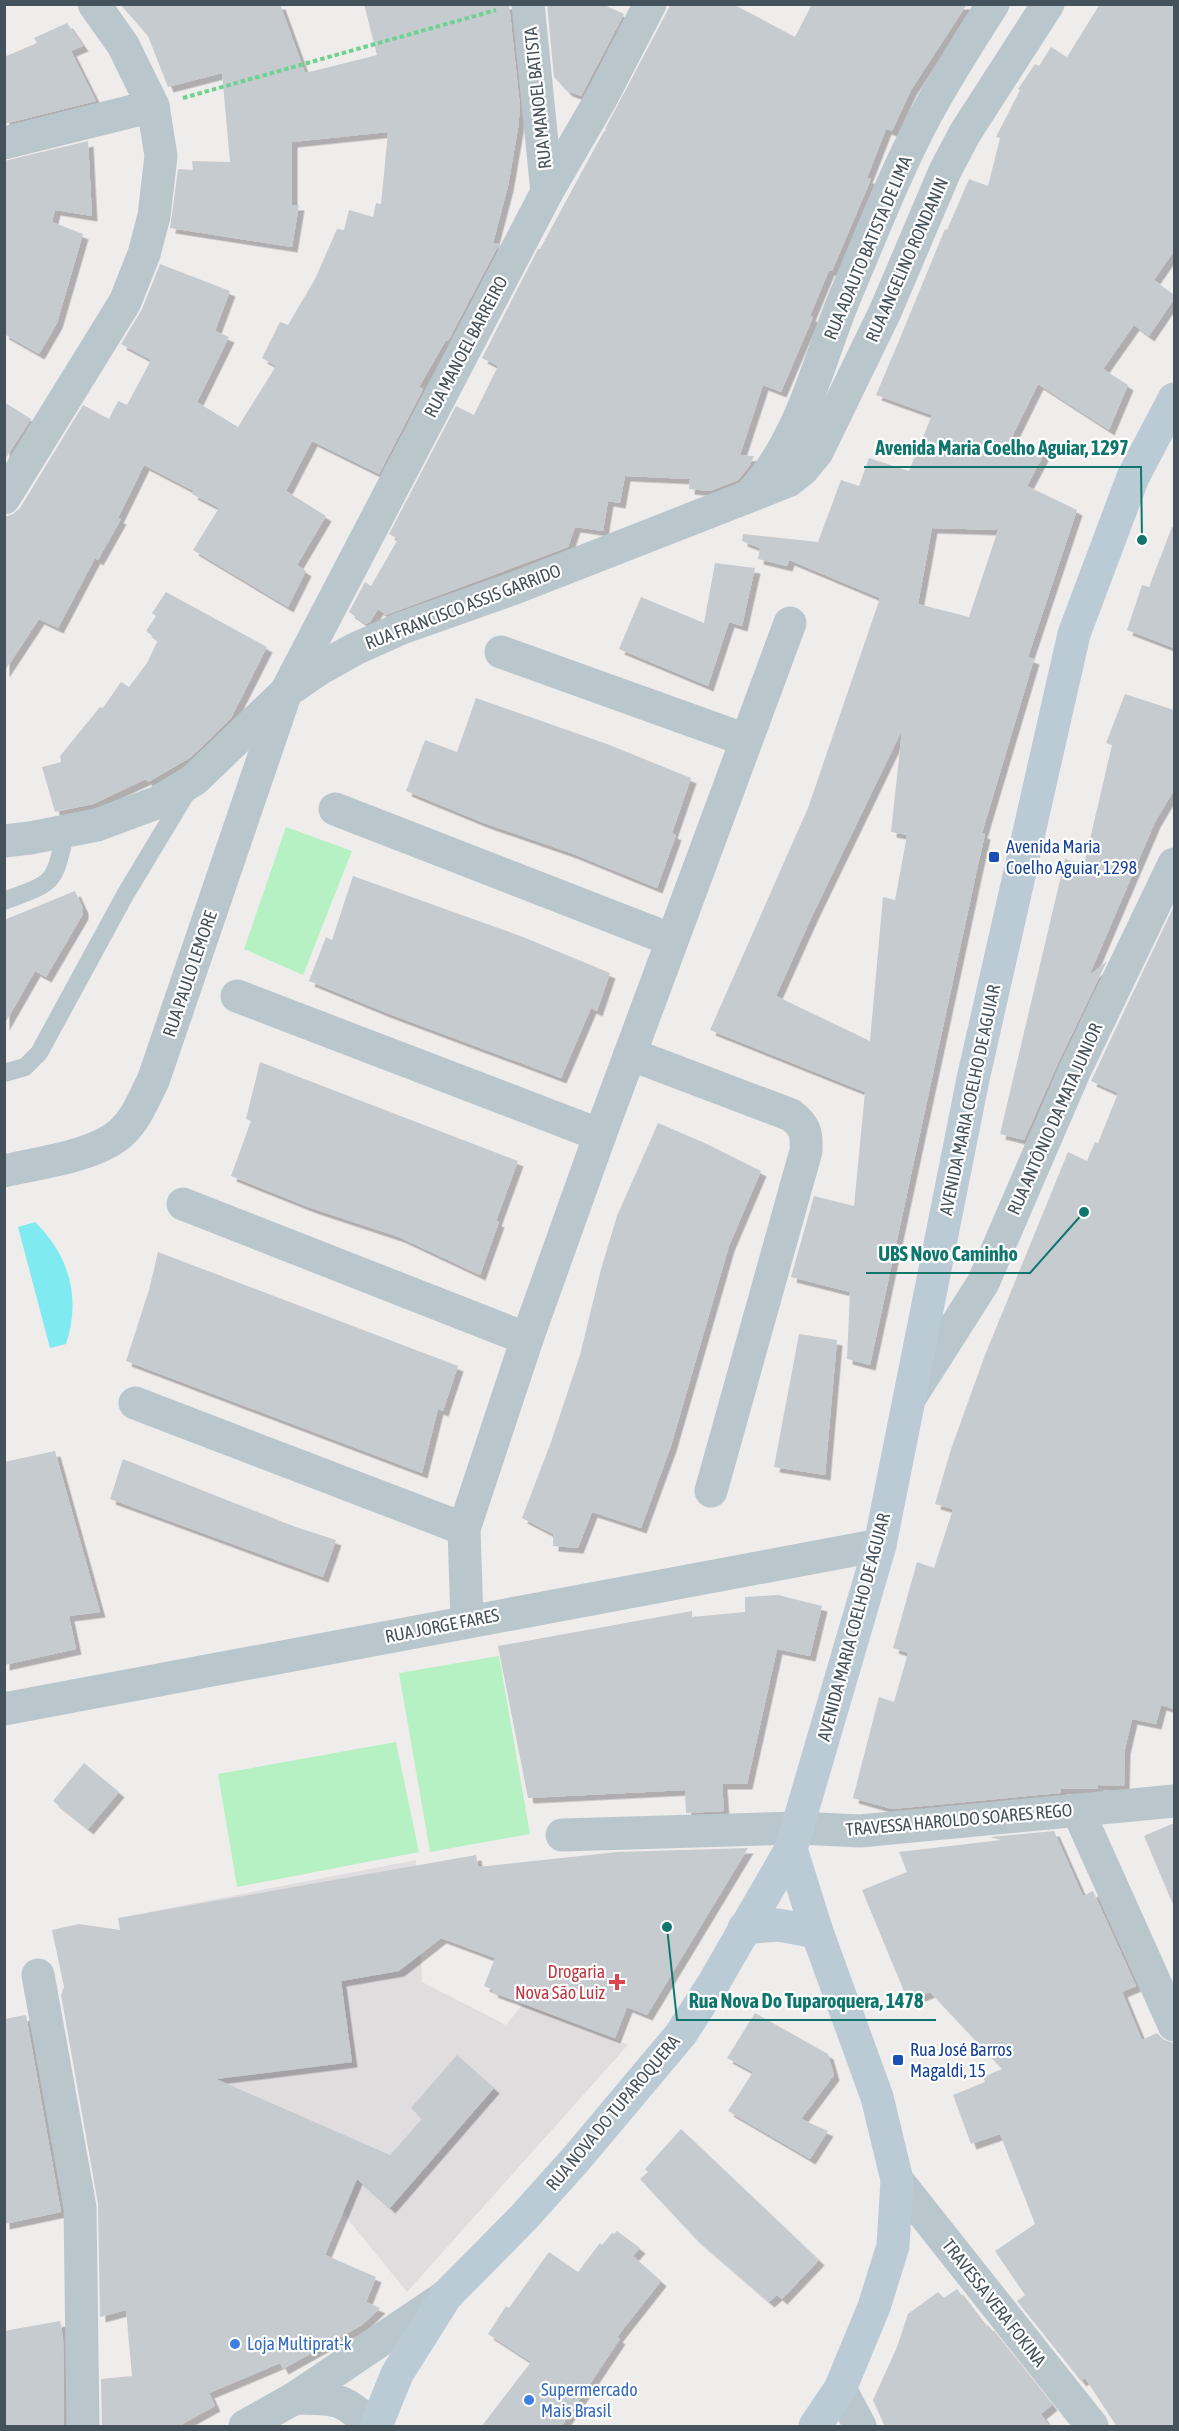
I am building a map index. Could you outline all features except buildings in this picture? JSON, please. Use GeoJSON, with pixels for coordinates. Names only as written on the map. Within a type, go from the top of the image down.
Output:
{"type":"FeatureCollection","features":[{"type":"Feature","properties":{"kind":"main road","name":"AVENIDA MARIA COELHO DE AGUIAR"},"geometry":{"type":"LineString","coordinates":[[795,1838],[880,1545],[973,1079],[1074,633],[1133,477],[1174,399]]}},
{"type":"Feature","properties":{"kind":"main road","name":"RUA NOVA DO TUPAROQUERA"},"geometry":{"type":"LineString","coordinates":[[374,2427],[397,2374],[446,2296],[524,2217],[681,2034],[713,1984],[795,1838]]}},
{"type":"Feature","properties":{"kind":"main road"},"geometry":{"type":"LineString","coordinates":[[795,1838],[817,1932],[877,2097],[897,2180],[893,2246],[874,2307],[840,2389],[815,2427]]}},
{"type":"Feature","properties":{"kind":"main road"},"geometry":{"type":"LineString","coordinates":[[744,1928],[778,1924],[817,1932]]}},
{"type":"Feature","properties":{"kind":"street"},"geometry":{"type":"LineString","coordinates":[[4,498],[125,302],[144,254],[154,216],[161,156],[153,106],[123,45],[94,4]]}},
{"type":"Feature","properties":{"kind":"street","name":"RUA MANOEL BARREIRO"},"geometry":{"type":"LineString","coordinates":[[286,692],[547,192],[602,97],[650,4]]}},
{"type":"Feature","properties":{"kind":"street","name":"RUA ADAUTO BATISTA DE LIMA"},"geometry":{"type":"LineString","coordinates":[[751,495],[769,475],[787,444],[804,406],[846,295],[926,115],[952,68],[993,4]]}},
{"type":"Feature","properties":{"kind":"street","name":"RUA ANGELINO RONDANIN"},"geometry":{"type":"LineString","coordinates":[[751,495],[788,481],[803,469],[817,452],[885,312],[955,152],[1048,4]]}},
{"type":"Feature","properties":{"kind":"street","name":"RUA MANOEL BATISTA"},"geometry":{"type":"LineString","coordinates":[[516,6],[547,192]]}},
{"type":"Feature","properties":{"kind":"street"},"geometry":{"type":"LineString","coordinates":[[4,143],[153,106]]}},
{"type":"Feature","properties":{"kind":"street","name":"RUA FRANCISCO ASSIS GARRIDO"},"geometry":{"type":"LineString","coordinates":[[4,841],[97,825],[156,803],[194,780],[286,692],[321,668],[355,649],[402,628],[514,588],[751,495]]}},
{"type":"Feature","properties":{"kind":"street"},"geometry":{"type":"LineString","coordinates":[[467,1621],[464,1529],[527,1340],[600,1135],[790,623]]}},
{"type":"Feature","properties":{"kind":"street"},"geometry":{"type":"LineString","coordinates":[[501,652],[746,740]]}},
{"type":"Feature","properties":{"kind":"street","name":"RUA PAULO LEMORE"},"geometry":{"type":"LineString","coordinates":[[4,1171],[87,1151],[112,1140],[123,1131],[136,1114],[153,1081],[286,692]]}},
{"type":"Feature","properties":{"kind":"street"},"geometry":{"type":"LineString","coordinates":[[335,809],[672,940]]}},
{"type":"Feature","properties":{"kind":"street","name":"RUA ANTÔNIO DA MATA JUNIOR"},"geometry":{"type":"LineString","coordinates":[[908,1400],[983,1282],[1075,1070],[1174,864]]}},
{"type":"Feature","properties":{"kind":"street"},"geometry":{"type":"LineString","coordinates":[[237,996],[600,1135]]}},
{"type":"Feature","properties":{"kind":"street"},"geometry":{"type":"LineString","coordinates":[[630,1054],[791,1114],[802,1124],[807,1136],[806,1151],[711,1491]]}},
{"type":"Feature","properties":{"kind":"street"},"geometry":{"type":"LineString","coordinates":[[183,1204],[527,1340]]}},
{"type":"Feature","properties":{"kind":"street"},"geometry":{"type":"LineString","coordinates":[[135,1403],[464,1529]]}},
{"type":"Feature","properties":{"kind":"street","name":"RUA JORGE FARES"},"geometry":{"type":"LineString","coordinates":[[4,1709],[880,1545]]}},
{"type":"Feature","properties":{"kind":"street","name":"TRAVESSA HAROLDO SOARES REGO"},"geometry":{"type":"LineString","coordinates":[[562,1835],[795,1838],[1174,1801]]}},
{"type":"Feature","properties":{"kind":"street"},"geometry":{"type":"LineString","coordinates":[[1078,1810],[1174,2025]]}},
{"type":"Feature","properties":{"kind":"street"},"geometry":{"type":"LineString","coordinates":[[38,1975],[80,2207],[83,2427]]}},
{"type":"Feature","properties":{"kind":"street","name":"TRAVESSA VERA FOKINA"},"geometry":{"type":"LineString","coordinates":[[897,2180],[1092,2427]]}},
{"type":"Feature","properties":{"kind":"street","name":"RUA NOVA DO TUPAROQUERA"},"geometry":{"type":"LineString","coordinates":[[245,2427],[295,2398],[446,2296]]}},
{"type":"Feature","properties":{"kind":"street"},"geometry":{"type":"LineString","coordinates":[[840,2389],[860,2427]]}},
{"type":"Feature","properties":{"kind":"street","name":"RUA NOVA DO TUPAROQUERA"},"geometry":{"type":"LineString","coordinates":[[295,2398],[341,2401],[374,2427]]}},
{"type":"Feature","properties":{"kind":"lane"},"geometry":{"type":"LineString","coordinates":[[4,1073],[25,1067],[39,1053],[139,869],[194,780]]}},
{"type":"Feature","properties":{"kind":"lane"},"geometry":{"type":"LineString","coordinates":[[4,901],[48,883],[57,867],[66,831]]}},
{"type":"Feature","properties":{"kind":"path"},"geometry":{"type":"LineString","coordinates":[[153,106],[516,6]]}},
{"type":"Feature","properties":{"kind":"shaded area"},"geometry":{"type":"Polygon","coordinates":[[[416,1860],[422,1982],[506,2025],[523,2004],[628,2045],[407,2292],[343,2213],[204,2155],[188,2145],[149,1912],[416,1860]]]}},
{"type":"Feature","properties":{"kind":"green space"},"geometry":{"type":"Polygon","coordinates":[[[286,827],[352,851],[303,975],[244,949],[286,827]]]}},
{"type":"Feature","properties":{"kind":"green space"},"geometry":{"type":"Polygon","coordinates":[[[499,1656],[530,1834],[430,1852],[399,1673],[499,1656]]]}},
{"type":"Feature","properties":{"kind":"green space"},"geometry":{"type":"Polygon","coordinates":[[[396,1742],[419,1852],[237,1887],[218,1774],[396,1742]]]}},
{"type":"Feature","properties":{"kind":"water"},"geometry":{"type":"Polygon","coordinates":[[[35,1222],[57,1249],[69,1279],[72,1295],[72,1311],[66,1344],[50,1348],[18,1227],[35,1222]]]}},
{"type":"Feature","properties":{"kind":"place","name":"Avenida Maria Coelho Aguiar, 1297"},"geometry":{"type":"Point","coordinates":[1142,540]}},
{"type":"Feature","properties":{"kind":"place","name":"Avenida Maria Coelho Aguiar, 1298"},"geometry":{"type":"Point","coordinates":[994,857]}},
{"type":"Feature","properties":{"kind":"place","name":"UBS Novo Caminho"},"geometry":{"type":"Point","coordinates":[1084,1212]}},
{"type":"Feature","properties":{"kind":"place","name":"Rua Nova Do Tuparoquera, 1478"},"geometry":{"type":"Point","coordinates":[667,1927]}},
{"type":"Feature","properties":{"kind":"place","name":"Drogaria Nova São Luiz"},"geometry":{"type":"Point","coordinates":[617,1982]}},
{"type":"Feature","properties":{"kind":"place","name":"Rua José Barros Magaldi, 15"},"geometry":{"type":"Point","coordinates":[898,2060]}},
{"type":"Feature","properties":{"kind":"place","name":"Loja Multiprat-k"},"geometry":{"type":"Point","coordinates":[235,2344]}},
{"type":"Feature","properties":{"kind":"place","name":"Supermercado Mais Brasil"},"geometry":{"type":"Point","coordinates":[529,2400]}}]}
